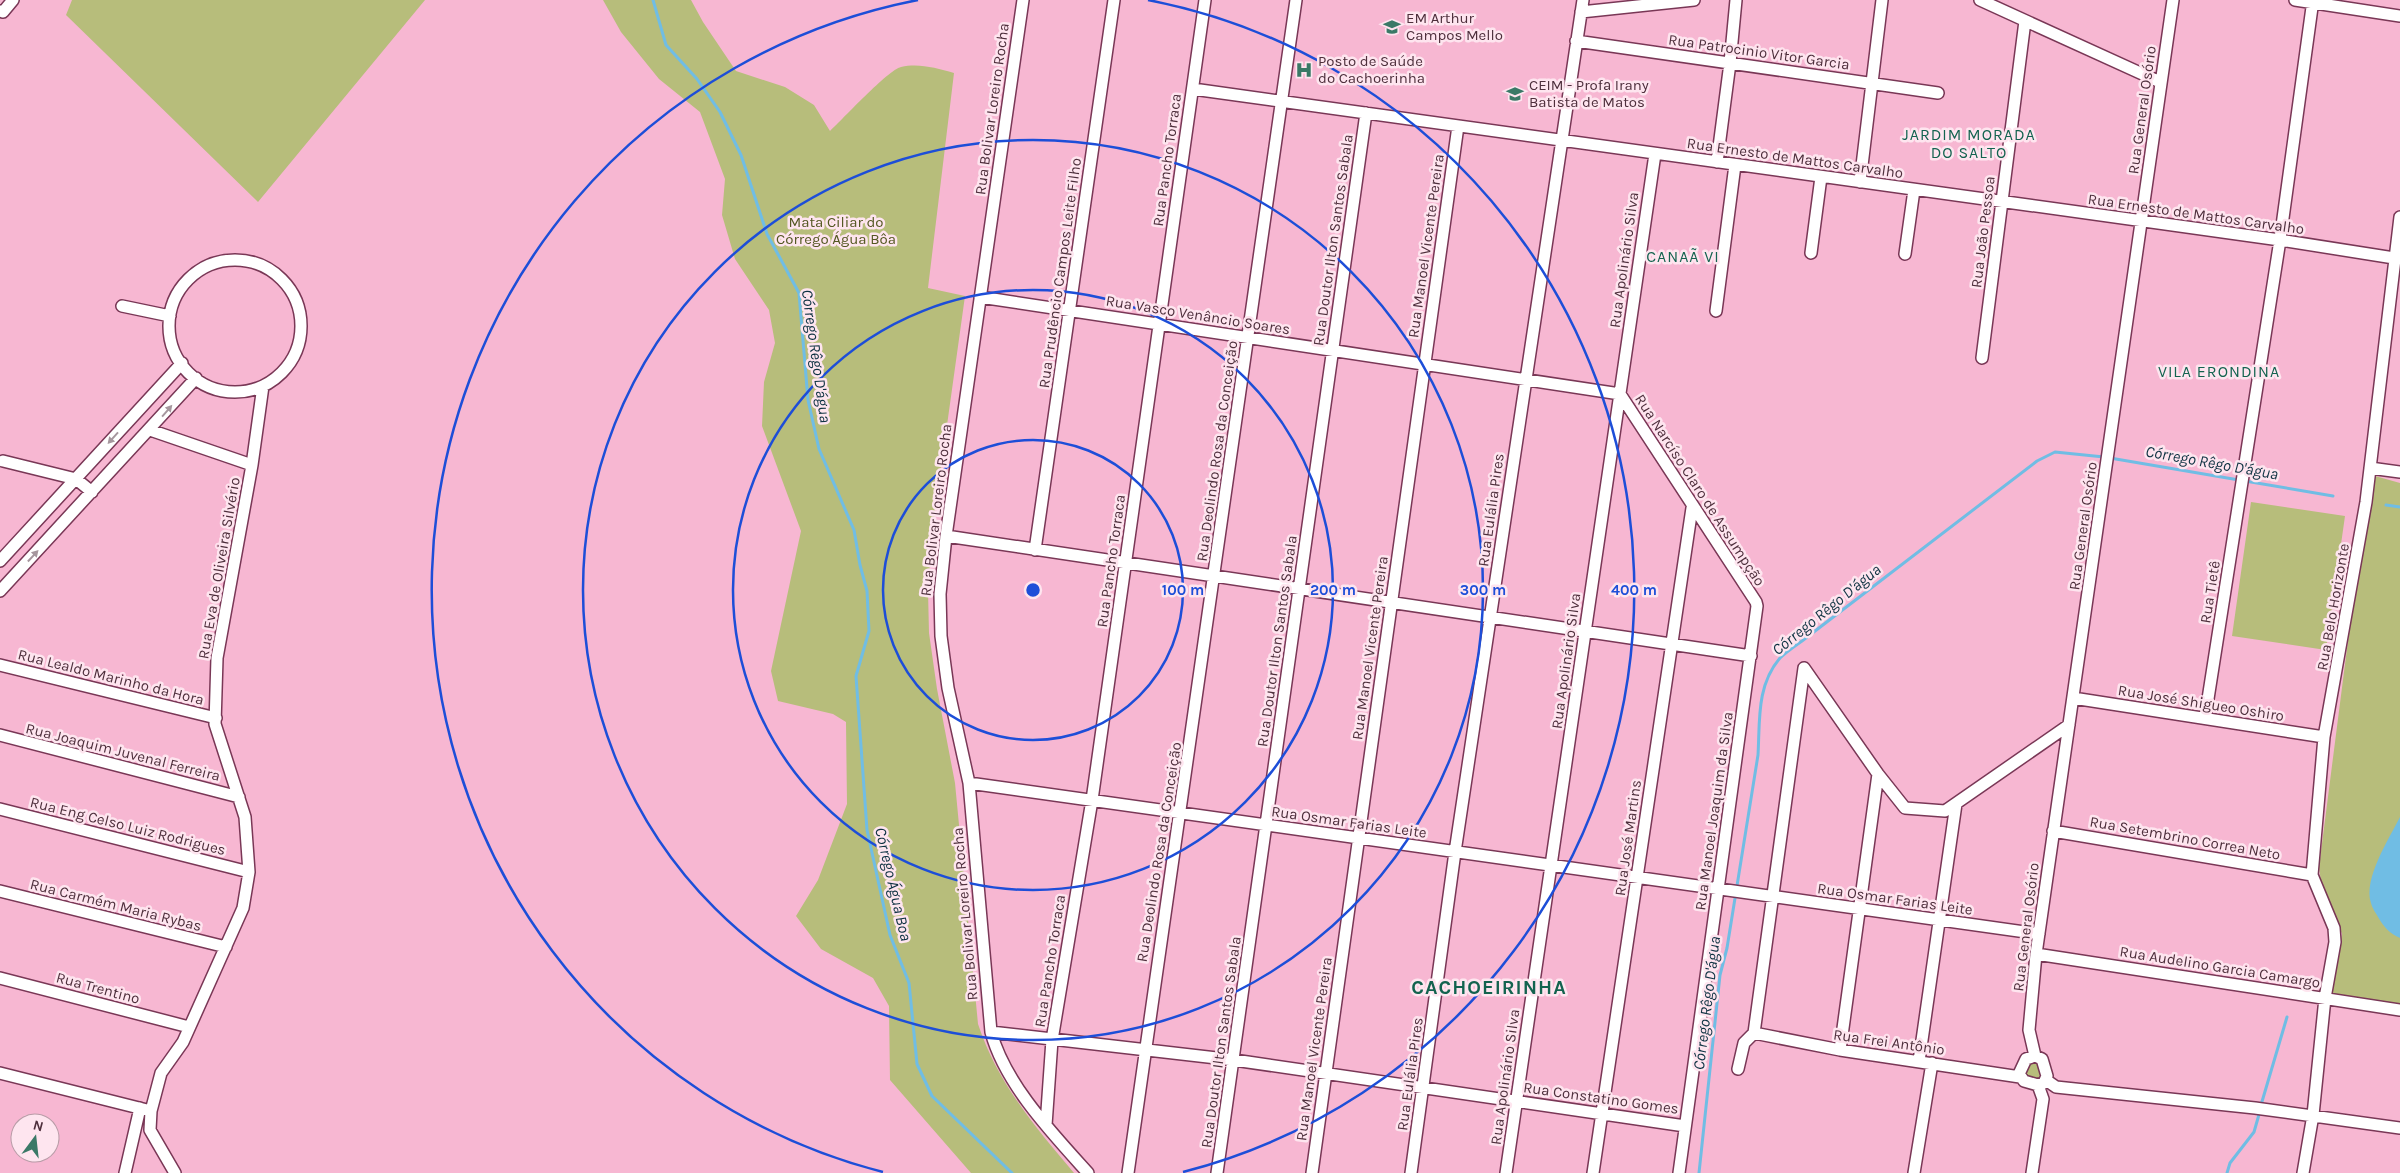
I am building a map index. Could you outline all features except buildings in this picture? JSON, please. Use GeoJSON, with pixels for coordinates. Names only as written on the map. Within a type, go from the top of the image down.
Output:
{"type":"FeatureCollection","features":[{"type":"Feature","properties":{"kind":"street"},"geometry":{"type":"LineString","coordinates":[[2,12],[13,0]]}},
{"type":"Feature","properties":{"kind":"street","name":"Rua Bolivar Loreiro Rocha"},"geometry":{"type":"LineString","coordinates":[[1023,0],[946,536],[940,594],[941,636],[948,688],[969,783],[991,1032],[996,1053],[1046,1125],[1088,1173]]}},
{"type":"Feature","properties":{"kind":"street","name":"Rua Prudêncio Campos Leite Filho"},"geometry":{"type":"LineString","coordinates":[[1035,550],[1114,0]]}},
{"type":"Feature","properties":{"kind":"street","name":"Rua Pancho Torraca"},"geometry":{"type":"LineString","coordinates":[[1046,1125],[1052,1040],[1092,800],[1205,0]]}},
{"type":"Feature","properties":{"kind":"street","name":"Rua Deolindo Rosa da Conceição"},"geometry":{"type":"LineString","coordinates":[[1128,1173],[1144,1049],[1180,813],[1296,0]]}},
{"type":"Feature","properties":{"kind":"street","name":"Rua Eulália Pires"},"geometry":{"type":"LineString","coordinates":[[1411,1173],[1455,852],[1582,0]]}},
{"type":"Feature","properties":{"kind":"street"},"geometry":{"type":"LineString","coordinates":[[1581,12],[1694,0]]}},
{"type":"Feature","properties":{"kind":"street"},"geometry":{"type":"LineString","coordinates":[[1717,162],[1736,0]]}},
{"type":"Feature","properties":{"kind":"street"},"geometry":{"type":"LineString","coordinates":[[1860,182],[1882,0]]}},
{"type":"Feature","properties":{"kind":"street"},"geometry":{"type":"LineString","coordinates":[[1980,0],[2160,82]]}},
{"type":"Feature","properties":{"kind":"street","name":"Rua General Osório"},"geometry":{"type":"LineString","coordinates":[[2042,1082],[2042,1059],[2035,1056],[2029,1030],[2036,954],[2173,0]]}},
{"type":"Feature","properties":{"kind":"street"},"geometry":{"type":"LineString","coordinates":[[2294,0],[2313,1],[2400,16]]}},
{"type":"Feature","properties":{"kind":"street","name":"Rua Tietê"},"geometry":{"type":"LineString","coordinates":[[2205,718],[2280,240],[2313,1]]}},
{"type":"Feature","properties":{"kind":"street","name":"Rua João Pessoa"},"geometry":{"type":"LineString","coordinates":[[1982,358],[2025,22]]}},
{"type":"Feature","properties":{"kind":"street","name":"Rua Patrocinio Vitor Garcia"},"geometry":{"type":"LineString","coordinates":[[1576,41],[1938,93]]}},
{"type":"Feature","properties":{"kind":"street","name":"Rua Ernesto de Mattos Carvalho"},"geometry":{"type":"LineString","coordinates":[[1193,89],[2280,240],[2394,258]]}},
{"type":"Feature","properties":{"kind":"street","name":"Rua Doutor Ilton Santos Sabala"},"geometry":{"type":"LineString","coordinates":[[1217,1173],[1366,113]]}},
{"type":"Feature","properties":{"kind":"street","name":"Rua Manoel Vicente Pereira"},"geometry":{"type":"LineString","coordinates":[[1312,1173],[1458,126]]}},
{"type":"Feature","properties":{"kind":"street","name":"Rua Apolinário Silva"},"geometry":{"type":"LineString","coordinates":[[1506,1173],[1654,154]]}},
{"type":"Feature","properties":{"kind":"street"},"geometry":{"type":"LineString","coordinates":[[1716,311],[1735,165]]}},
{"type":"Feature","properties":{"kind":"street"},"geometry":{"type":"LineString","coordinates":[[1811,253],[1821,177]]}},
{"type":"Feature","properties":{"kind":"street"},"geometry":{"type":"LineString","coordinates":[[1905,254],[1914,190]]}},
{"type":"Feature","properties":{"kind":"street","name":"Rua Belo Horizonte"},"geometry":{"type":"LineString","coordinates":[[2303,1173],[2313,1115],[2325,998],[2335,942],[2334,928],[2312,874],[2324,737],[2370,468],[2395,287],[2394,258],[2400,217]]}},
{"type":"Feature","properties":{"kind":"street"},"geometry":{"type":"LineString","coordinates":[[240,260],[254,263],[279,276],[293,292],[300,312],[302,333],[296,354],[284,371],[262,386],[247,391],[224,391],[203,384],[182,364],[174,350],[169,328],[170,316],[172,306],[182,286],[198,271],[219,262],[240,260]]}},
{"type":"Feature","properties":{"kind":"street","name":"Rua Vasco Venâncio Soares"},"geometry":{"type":"LineString","coordinates":[[980,297],[1620,394]]}},
{"type":"Feature","properties":{"kind":"street"},"geometry":{"type":"LineString","coordinates":[[122,306],[170,316]]}},
{"type":"Feature","properties":{"kind":"street"},"geometry":{"type":"LineString","coordinates":[[0,561],[182,364]]}},
{"type":"Feature","properties":{"kind":"street"},"geometry":{"type":"LineString","coordinates":[[0,591],[196,378]]}},
{"type":"Feature","properties":{"kind":"street","name":"Rua Eva de Oliveira Silvério"},"geometry":{"type":"LineString","coordinates":[[175,1173],[150,1130],[145,1110],[161,1073],[183,1042],[226,947],[243,908],[249,872],[245,817],[216,724],[217,658],[252,465],[262,386]]}},
{"type":"Feature","properties":{"kind":"street","name":"Rua Narcíso Claro de Assumpção"},"geometry":{"type":"LineString","coordinates":[[1620,394],[1692,508],[1756,602]]}},
{"type":"Feature","properties":{"kind":"street"},"geometry":{"type":"LineString","coordinates":[[150,430],[252,465]]}},
{"type":"Feature","properties":{"kind":"street"},"geometry":{"type":"LineString","coordinates":[[3,461],[76,479],[92,492]]}},
{"type":"Feature","properties":{"kind":"street"},"geometry":{"type":"LineString","coordinates":[[2370,468],[2400,472]]}},
{"type":"Feature","properties":{"kind":"street","name":"Rua José Martins"},"geometry":{"type":"LineString","coordinates":[[1593,1173],[1692,508]]}},
{"type":"Feature","properties":{"kind":"street"},"geometry":{"type":"LineString","coordinates":[[946,536],[1751,656]]}},
{"type":"Feature","properties":{"kind":"street","name":"Rua Manoel Joaquim da Silva"},"geometry":{"type":"LineString","coordinates":[[1679,1173],[1722,890],[1756,602]]}},
{"type":"Feature","properties":{"kind":"street","name":"Rua Lealdo Marinho da Hora"},"geometry":{"type":"LineString","coordinates":[[0,665],[216,718]]}},
{"type":"Feature","properties":{"kind":"street"},"geometry":{"type":"LineString","coordinates":[[1738,1069],[1744,1043],[1754,1033],[1804,668],[1878,774],[1905,808],[1945,810],[2069,725]]}},
{"type":"Feature","properties":{"kind":"street","name":"Rua José Shigueo Oshiro"},"geometry":{"type":"LineString","coordinates":[[2072,698],[2324,737]]}},
{"type":"Feature","properties":{"kind":"street","name":"Rua Joaquim Juvenal Ferreira"},"geometry":{"type":"LineString","coordinates":[[0,735],[239,797]]}},
{"type":"Feature","properties":{"kind":"street"},"geometry":{"type":"LineString","coordinates":[[1840,1050],[1878,774]]}},
{"type":"Feature","properties":{"kind":"street","name":"Rua Osmar Farias Leite"},"geometry":{"type":"LineString","coordinates":[[969,783],[2039,934]]}},
{"type":"Feature","properties":{"kind":"street"},"geometry":{"type":"LineString","coordinates":[[1918,1061],[1956,804]]}},
{"type":"Feature","properties":{"kind":"street","name":"Rua Eng Celso Luiz Rodrigues"},"geometry":{"type":"LineString","coordinates":[[0,809],[249,872]]}},
{"type":"Feature","properties":{"kind":"street","name":"Rua Setembrino Correa Neto"},"geometry":{"type":"LineString","coordinates":[[2053,831],[2312,874]]}},
{"type":"Feature","properties":{"kind":"street","name":"Rua Carmém Maria Rybas"},"geometry":{"type":"LineString","coordinates":[[0,892],[226,947]]}},
{"type":"Feature","properties":{"kind":"street","name":"Rua Audelino Garcia Camargo"},"geometry":{"type":"LineString","coordinates":[[2036,954],[2400,1010]]}},
{"type":"Feature","properties":{"kind":"street","name":"Rua Trentino"},"geometry":{"type":"LineString","coordinates":[[0,978],[189,1028]]}},
{"type":"Feature","properties":{"kind":"street"},"geometry":{"type":"LineString","coordinates":[[991,1032],[1234,1060],[1326,1074]]}},
{"type":"Feature","properties":{"kind":"street","name":"Rua Frei Antônio"},"geometry":{"type":"LineString","coordinates":[[1754,1033],[1840,1050],[1932,1063],[2042,1082]]}},
{"type":"Feature","properties":{"kind":"street"},"geometry":{"type":"LineString","coordinates":[[2020,1077],[2019,1071],[2026,1059],[2035,1056]]}},
{"type":"Feature","properties":{"kind":"street"},"geometry":{"type":"LineString","coordinates":[[1914,1173],[1932,1063]]}},
{"type":"Feature","properties":{"kind":"street"},"geometry":{"type":"LineString","coordinates":[[0,1073],[145,1110],[125,1173]]}},
{"type":"Feature","properties":{"kind":"street","name":"Rua Constatino Gomes"},"geometry":{"type":"LineString","coordinates":[[1326,1074],[1685,1126]]}},
{"type":"Feature","properties":{"kind":"street"},"geometry":{"type":"LineString","coordinates":[[2032,1173],[2043,1099],[2042,1082],[2056,1087],[2255,1108],[2400,1128]]}},
{"type":"Feature","properties":{"kind":"green space"},"geometry":{"type":"Polygon","coordinates":[[[72,0],[425,0],[258,202],[66,15],[72,0]]]}},
{"type":"Feature","properties":{"kind":"green space","name":"Mata Ciliar do Córrego Água Bôa"},"geometry":{"type":"Polygon","coordinates":[[[603,0],[691,0],[703,22],[736,71],[785,87],[814,105],[830,131],[876,85],[901,67],[921,66],[954,73],[928,288],[965,296],[932,533],[928,591],[929,633],[937,689],[955,783],[978,1024],[1006,1085],[1031,1121],[1074,1173],[971,1173],[890,1080],[889,1006],[873,978],[821,949],[796,916],[818,880],[847,804],[846,722],[833,714],[778,701],[771,671],[801,531],[762,426],[764,382],[775,343],[769,310],[735,259],[722,215],[725,179],[700,112],[659,79],[621,32],[603,0]]]}},
{"type":"Feature","properties":{"kind":"green space"},"geometry":{"type":"Polygon","coordinates":[[[2375,476],[2400,483],[2400,1007],[2328,996],[2342,934],[2321,882],[2319,867],[2359,555],[2375,476]]]}},
{"type":"Feature","properties":{"kind":"green space"},"geometry":{"type":"Polygon","coordinates":[[[2251,502],[2345,516],[2326,650],[2232,636],[2251,502]]]}},
{"type":"Feature","properties":{"kind":"green space"},"geometry":{"type":"Polygon","coordinates":[[[2027,1061],[2037,1061],[2041,1076],[2036,1082],[2021,1073],[2027,1061]]]}},
{"type":"Feature","properties":{"kind":"water"},"geometry":{"type":"Polygon","coordinates":[[[2400,817],[2400,938],[2382,924],[2372,907],[2369,893],[2378,859],[2400,817]]]}},
{"type":"Feature","properties":{"kind":"waterway","name":"Córrego Água Boa"},"geometry":{"type":"LineString","coordinates":[[653,0],[666,45],[697,79],[720,112],[741,155],[767,234],[799,293],[808,400],[819,449],[854,530],[867,591],[869,631],[856,676],[867,830],[890,935],[909,983],[917,1064],[932,1096],[1012,1173]]}},
{"type":"Feature","properties":{"kind":"waterway","name":"Córrego Rêgo D'água"},"geometry":{"type":"LineString","coordinates":[[1699,1173],[1720,975],[1727,948],[1758,755],[1763,692],[1772,669],[1788,651],[2037,461],[2055,452],[2104,457]]}},
{"type":"Feature","properties":{"kind":"waterway","name":"Córrego Rêgo D'água"},"geometry":{"type":"LineString","coordinates":[[2110,458],[2239,480]]}},
{"type":"Feature","properties":{"kind":"waterway","name":"Córrego Rêgo D'água"},"geometry":{"type":"LineString","coordinates":[[2245,481],[2333,496]]}},
{"type":"Feature","properties":{"kind":"waterway"},"geometry":{"type":"LineString","coordinates":[[2386,505],[2400,507]]}},
{"type":"Feature","properties":{"kind":"waterway"},"geometry":{"type":"LineString","coordinates":[[2261,1105],[2287,1017]]}},
{"type":"Feature","properties":{"kind":"waterway"},"geometry":{"type":"LineString","coordinates":[[2227,1173],[2230,1163],[2254,1132],[2260,1111]]}},
{"type":"Feature","properties":{"kind":"place","name":"EM Arthur Campos Mello"},"geometry":{"type":"Point","coordinates":[1392,27]}},
{"type":"Feature","properties":{"kind":"place","name":"Posto de Saúde do Cachoerinha"},"geometry":{"type":"Point","coordinates":[1304,70]}},
{"type":"Feature","properties":{"kind":"place","name":"CEIM - Profª Irany Batista de Matos"},"geometry":{"type":"Point","coordinates":[1515,94]}},
{"type":"Feature","properties":{"kind":"district","name":"JARDIM MORADA DO SALTO"},"geometry":{"type":"Point","coordinates":[1969,143]}},
{"type":"Feature","properties":{"kind":"district","name":"CANAÃ VI"},"geometry":{"type":"Point","coordinates":[1683,256]}},
{"type":"Feature","properties":{"kind":"district","name":"VILA ERONDINA"},"geometry":{"type":"Point","coordinates":[2219,371]}},
{"type":"Feature","properties":{"kind":"district","name":"CACHOEIRINHA"},"geometry":{"type":"Point","coordinates":[1489,987]}}]}
